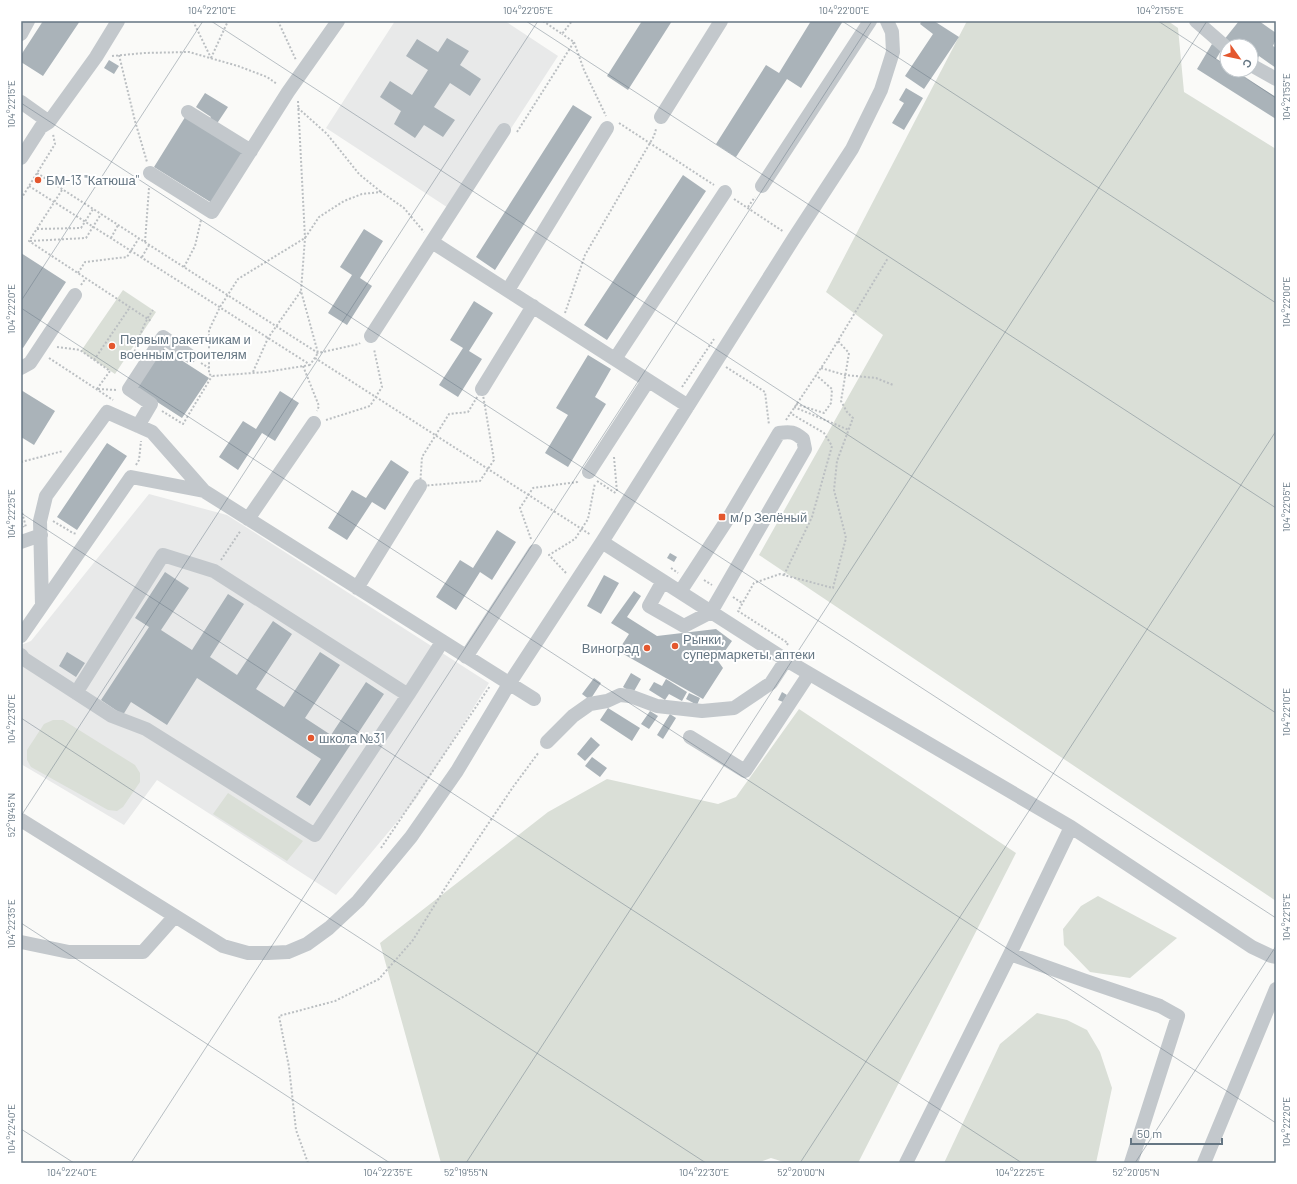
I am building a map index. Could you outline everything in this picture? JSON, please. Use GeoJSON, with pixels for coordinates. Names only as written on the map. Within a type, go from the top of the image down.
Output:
{"type":"FeatureCollection","features":[{"type":"Feature","properties":{"kind":"street"},"geometry":{"type":"LineString","coordinates":[[21,34],[28,21]]}},
{"type":"Feature","properties":{"kind":"street"},"geometry":{"type":"LineString","coordinates":[[21,158],[41,127],[49,122],[96,57],[118,21]]}},
{"type":"Feature","properties":{"kind":"street"},"geometry":{"type":"LineString","coordinates":[[150,173],[212,212],[251,151],[293,96],[302,71],[338,21]]}},
{"type":"Feature","properties":{"kind":"street"},"geometry":{"type":"LineString","coordinates":[[660,117],[721,21]]}},
{"type":"Feature","properties":{"kind":"street"},"geometry":{"type":"LineString","coordinates":[[762,186],[870,21]]}},
{"type":"Feature","properties":{"kind":"street"},"geometry":{"type":"LineString","coordinates":[[21,820],[223,946],[248,953],[288,952],[307,944],[330,928],[358,901],[411,837],[457,770],[509,684],[602,542],[623,497],[688,406],[852,149],[880,90],[892,52],[892,32],[887,21]]}},
{"type":"Feature","properties":{"kind":"street"},"geometry":{"type":"LineString","coordinates":[[1196,21],[1219,41]]}},
{"type":"Feature","properties":{"kind":"street"},"geometry":{"type":"LineString","coordinates":[[1259,69],[1276,79]]}},
{"type":"Feature","properties":{"kind":"street"},"geometry":{"type":"LineString","coordinates":[[21,102],[49,122]]}},
{"type":"Feature","properties":{"kind":"street"},"geometry":{"type":"LineString","coordinates":[[188,112],[251,151]]}},
{"type":"Feature","properties":{"kind":"street"},"geometry":{"type":"LineString","coordinates":[[508,290],[611,121]]}},
{"type":"Feature","properties":{"kind":"street"},"geometry":{"type":"LineString","coordinates":[[371,336],[504,130]]}},
{"type":"Feature","properties":{"kind":"street"},"geometry":{"type":"LineString","coordinates":[[615,359],[724,192]]}},
{"type":"Feature","properties":{"kind":"street"},"geometry":{"type":"LineString","coordinates":[[432,242],[688,406]]}},
{"type":"Feature","properties":{"kind":"street"},"geometry":{"type":"LineString","coordinates":[[21,368],[30,363],[75,295]]}},
{"type":"Feature","properties":{"kind":"street"},"geometry":{"type":"LineString","coordinates":[[482,389],[533,306]]}},
{"type":"Feature","properties":{"kind":"street"},"geometry":{"type":"LineString","coordinates":[[138,426],[151,404],[129,390],[163,336],[190,356]]}},
{"type":"Feature","properties":{"kind":"street"},"geometry":{"type":"LineString","coordinates":[[589,472],[648,380]]}},
{"type":"Feature","properties":{"kind":"street"},"geometry":{"type":"LineString","coordinates":[[42,605],[33,534],[46,496],[107,412],[152,432],[204,491],[534,699]]}},
{"type":"Feature","properties":{"kind":"street"},"geometry":{"type":"LineString","coordinates":[[248,519],[314,423]]}},
{"type":"Feature","properties":{"kind":"street"},"geometry":{"type":"LineString","coordinates":[[663,581],[648,606],[684,626],[711,612],[806,449],[804,439],[795,432],[779,433],[731,514],[680,592]]}},
{"type":"Feature","properties":{"kind":"street"},"geometry":{"type":"LineString","coordinates":[[21,636],[131,477],[204,491]]}},
{"type":"Feature","properties":{"kind":"street"},"geometry":{"type":"LineString","coordinates":[[357,588],[420,486]]}},
{"type":"Feature","properties":{"kind":"street"},"geometry":{"type":"LineString","coordinates":[[602,542],[786,660],[1071,827],[1252,947],[1276,957]]}},
{"type":"Feature","properties":{"kind":"street"},"geometry":{"type":"LineString","coordinates":[[466,657],[535,551]]}},
{"type":"Feature","properties":{"kind":"street"},"geometry":{"type":"LineString","coordinates":[[76,693],[163,555],[214,571],[408,695]]}},
{"type":"Feature","properties":{"kind":"street"},"geometry":{"type":"LineString","coordinates":[[21,655],[24,659],[112,716],[146,729],[316,835],[442,642]]}},
{"type":"Feature","properties":{"kind":"street"},"geometry":{"type":"LineString","coordinates":[[547,742],[573,716],[590,704],[620,695],[630,696],[656,706],[702,711],[734,708],[771,683],[786,660]]}},
{"type":"Feature","properties":{"kind":"street"},"geometry":{"type":"LineString","coordinates":[[690,737],[744,771],[810,674]]}},
{"type":"Feature","properties":{"kind":"street"},"geometry":{"type":"LineString","coordinates":[[906,1163],[1010,954],[1071,827]]}},
{"type":"Feature","properties":{"kind":"street"},"geometry":{"type":"LineString","coordinates":[[21,942],[69,952],[143,952],[175,916]]}},
{"type":"Feature","properties":{"kind":"street"},"geometry":{"type":"LineString","coordinates":[[1010,954],[1086,982],[1160,1006],[1178,1016],[1131,1163]]}},
{"type":"Feature","properties":{"kind":"street"},"geometry":{"type":"LineString","coordinates":[[1204,1163],[1276,989]]}},
{"type":"Feature","properties":{"kind":"path"},"geometry":{"type":"LineString","coordinates":[[193,21],[211,58]]}},
{"type":"Feature","properties":{"kind":"path"},"geometry":{"type":"LineString","coordinates":[[211,58],[228,21]]}},
{"type":"Feature","properties":{"kind":"path"},"geometry":{"type":"LineString","coordinates":[[278,21],[292,53],[302,71]]}},
{"type":"Feature","properties":{"kind":"path"},"geometry":{"type":"LineString","coordinates":[[543,21],[562,34],[572,21]]}},
{"type":"Feature","properties":{"kind":"path"},"geometry":{"type":"LineString","coordinates":[[574,42],[584,70],[611,121],[650,143],[794,238]]}},
{"type":"Feature","properties":{"kind":"path"},"geometry":{"type":"LineString","coordinates":[[96,57],[144,53],[189,52],[238,66],[267,77],[293,96],[298,108],[305,238],[301,291],[318,353],[310,365],[253,373],[212,376]]}},
{"type":"Feature","properties":{"kind":"path"},"geometry":{"type":"LineString","coordinates":[[119,55],[135,121],[150,173],[145,242]]}},
{"type":"Feature","properties":{"kind":"path"},"geometry":{"type":"LineString","coordinates":[[298,108],[327,134],[359,174],[404,208],[432,242]]}},
{"type":"Feature","properties":{"kind":"path"},"geometry":{"type":"LineString","coordinates":[[560,324],[585,255],[654,136],[660,117]]}},
{"type":"Feature","properties":{"kind":"path"},"geometry":{"type":"LineString","coordinates":[[21,199],[55,144],[49,122]]}},
{"type":"Feature","properties":{"kind":"path"},"geometry":{"type":"LineString","coordinates":[[37,174],[318,353],[359,344],[366,333],[371,336],[382,387],[370,406],[314,423]]}},
{"type":"Feature","properties":{"kind":"path"},"geometry":{"type":"LineString","coordinates":[[29,186],[310,365]]}},
{"type":"Feature","properties":{"kind":"path"},"geometry":{"type":"LineString","coordinates":[[29,241],[62,189]]}},
{"type":"Feature","properties":{"kind":"path"},"geometry":{"type":"LineString","coordinates":[[212,376],[209,374],[209,330],[220,307],[238,279],[305,238],[319,217],[344,201],[362,194],[381,192]]}},
{"type":"Feature","properties":{"kind":"path"},"geometry":{"type":"LineString","coordinates":[[184,267],[195,246],[204,207]]}},
{"type":"Feature","properties":{"kind":"path"},"geometry":{"type":"LineString","coordinates":[[37,229],[81,228],[93,209]]}},
{"type":"Feature","properties":{"kind":"path"},"geometry":{"type":"LineString","coordinates":[[29,241],[86,238],[101,214]]}},
{"type":"Feature","properties":{"kind":"path"},"geometry":{"type":"LineString","coordinates":[[111,238],[118,225]]}},
{"type":"Feature","properties":{"kind":"path"},"geometry":{"type":"LineString","coordinates":[[78,273],[85,262],[127,257],[139,238]]}},
{"type":"Feature","properties":{"kind":"path"},"geometry":{"type":"LineString","coordinates":[[29,241],[151,321]]}},
{"type":"Feature","properties":{"kind":"path"},"geometry":{"type":"LineString","coordinates":[[142,257],[149,245]]}},
{"type":"Feature","properties":{"kind":"path"},"geometry":{"type":"LineString","coordinates":[[253,373],[268,338],[301,291]]}},
{"type":"Feature","properties":{"kind":"path"},"geometry":{"type":"LineString","coordinates":[[94,360],[130,307]]}},
{"type":"Feature","properties":{"kind":"path"},"geometry":{"type":"LineString","coordinates":[[786,660],[788,643],[738,611],[754,583],[780,574],[833,588],[846,538],[834,490],[837,460],[853,418],[840,401],[849,353],[838,341]]}},
{"type":"Feature","properties":{"kind":"path"},"geometry":{"type":"LineString","coordinates":[[40,348],[80,350],[110,371],[97,389]]}},
{"type":"Feature","properties":{"kind":"path"},"geometry":{"type":"LineString","coordinates":[[40,348],[115,401]]}},
{"type":"Feature","properties":{"kind":"path"},"geometry":{"type":"LineString","coordinates":[[315,358],[602,542]]}},
{"type":"Feature","properties":{"kind":"path"},"geometry":{"type":"LineString","coordinates":[[303,366],[319,406],[314,423]]}},
{"type":"Feature","properties":{"kind":"path"},"geometry":{"type":"LineString","coordinates":[[724,366],[766,392],[771,446]]}},
{"type":"Feature","properties":{"kind":"path"},"geometry":{"type":"LineString","coordinates":[[821,368],[845,375],[876,378],[892,385]]}},
{"type":"Feature","properties":{"kind":"path"},"geometry":{"type":"LineString","coordinates":[[796,404],[824,413],[831,403],[832,389],[816,375]]}},
{"type":"Feature","properties":{"kind":"path"},"geometry":{"type":"LineString","coordinates":[[151,404],[183,424],[212,376]]}},
{"type":"Feature","properties":{"kind":"path"},"geometry":{"type":"LineString","coordinates":[[97,389],[122,390]]}},
{"type":"Feature","properties":{"kind":"path"},"geometry":{"type":"LineString","coordinates":[[482,389],[494,460],[480,480],[420,486],[422,457],[449,414],[468,412],[482,389]]}},
{"type":"Feature","properties":{"kind":"path"},"geometry":{"type":"LineString","coordinates":[[794,407],[849,430]]}},
{"type":"Feature","properties":{"kind":"path"},"geometry":{"type":"LineString","coordinates":[[783,575],[812,517],[832,446],[824,433],[790,413]]}},
{"type":"Feature","properties":{"kind":"path"},"geometry":{"type":"LineString","coordinates":[[612,436],[623,497]]}},
{"type":"Feature","properties":{"kind":"path"},"geometry":{"type":"LineString","coordinates":[[21,462],[82,446]]}},
{"type":"Feature","properties":{"kind":"path"},"geometry":{"type":"LineString","coordinates":[[535,551],[520,508],[533,488],[577,482],[589,472]]}},
{"type":"Feature","properties":{"kind":"path"},"geometry":{"type":"LineString","coordinates":[[575,583],[549,555],[575,539],[588,519],[596,479],[623,497]]}},
{"type":"Feature","properties":{"kind":"path"},"geometry":{"type":"LineString","coordinates":[[21,509],[33,534],[55,521],[73,533],[90,536]]}},
{"type":"Feature","properties":{"kind":"path"},"geometry":{"type":"LineString","coordinates":[[214,571],[248,519]]}},
{"type":"Feature","properties":{"kind":"path"},"geometry":{"type":"LineString","coordinates":[[381,848],[490,686]]}},
{"type":"Feature","properties":{"kind":"path"},"geometry":{"type":"LineString","coordinates":[[308,1163],[296,1130],[290,1067],[279,1016],[335,1001],[379,979],[413,940],[447,885],[513,787],[547,742]]}},
{"type":"Feature","properties":{"kind":"shaded area"},"geometry":{"type":"Polygon","coordinates":[[[395,21],[505,21],[558,56],[456,213],[326,128],[395,21]]]}},
{"type":"Feature","properties":{"kind":"shaded area"},"geometry":{"type":"Polygon","coordinates":[[[967,21],[1168,21],[1178,28],[1184,92],[1276,149],[1276,901],[759,555],[883,335],[826,292],[967,21]]]}},
{"type":"Feature","properties":{"kind":"shaded area"},"geometry":{"type":"Polygon","coordinates":[[[123,290],[156,312],[115,374],[81,351],[123,290]]]}},
{"type":"Feature","properties":{"kind":"shaded area"},"geometry":{"type":"Polygon","coordinates":[[[149,494],[227,515],[489,683],[416,799],[336,895],[157,780],[124,825],[21,764],[21,645],[31,641],[149,494]]]}},
{"type":"Feature","properties":{"kind":"shaded area"},"geometry":{"type":"Polygon","coordinates":[[[799,709],[1016,853],[858,1163],[787,1163],[771,1158],[757,1163],[441,1163],[380,943],[548,812],[607,779],[718,804],[736,797],[799,709]]]}},
{"type":"Feature","properties":{"kind":"shaded area"},"geometry":{"type":"Polygon","coordinates":[[[53,720],[63,720],[135,765],[140,773],[140,782],[123,807],[117,811],[108,810],[31,767],[27,760],[27,750],[44,724],[53,720]]]}},
{"type":"Feature","properties":{"kind":"shaded area"},"geometry":{"type":"Polygon","coordinates":[[[228,793],[303,841],[287,861],[213,814],[228,793]]]}},
{"type":"Feature","properties":{"kind":"shaded area"},"geometry":{"type":"Polygon","coordinates":[[[1098,896],[1177,938],[1130,978],[1090,972],[1064,945],[1063,929],[1081,906],[1098,896]]]}},
{"type":"Feature","properties":{"kind":"shaded area"},"geometry":{"type":"Polygon","coordinates":[[[1037,1013],[1067,1020],[1087,1030],[1100,1052],[1112,1088],[1096,1163],[944,1163],[1000,1044],[1037,1013]]]}},
{"type":"Feature","properties":{"kind":"building"},"geometry":{"type":"Polygon","coordinates":[[[43,21],[80,21],[43,76],[21,62],[21,55],[43,21]]]}},
{"type":"Feature","properties":{"kind":"building"},"geometry":{"type":"Polygon","coordinates":[[[642,21],[672,21],[628,90],[607,76],[642,21]]]}},
{"type":"Feature","properties":{"kind":"building"},"geometry":{"type":"Polygon","coordinates":[[[811,21],[843,21],[801,88],[787,79],[736,157],[716,144],[766,65],[779,73],[811,21]]]}},
{"type":"Feature","properties":{"kind":"building"},"geometry":{"type":"Polygon","coordinates":[[[922,21],[934,21],[959,37],[924,89],[905,76],[933,34],[920,24],[922,21]]]}},
{"type":"Feature","properties":{"kind":"building"},"geometry":{"type":"Polygon","coordinates":[[[1239,21],[1259,21],[1276,33],[1276,39],[1273,46],[1276,48],[1276,68],[1259,56],[1259,38],[1225,38],[1239,21]]]}},
{"type":"Feature","properties":{"kind":"building"},"geometry":{"type":"Polygon","coordinates":[[[447,38],[469,51],[460,65],[481,79],[470,96],[450,83],[434,107],[455,120],[443,137],[424,125],[415,138],[394,124],[401,111],[380,97],[390,81],[412,95],[428,70],[406,56],[417,39],[438,52],[447,38]]]}},
{"type":"Feature","properties":{"kind":"building"},"geometry":{"type":"Polygon","coordinates":[[[1212,44],[1219,48],[1219,54],[1216,59],[1219,61],[1219,78],[1246,78],[1276,97],[1276,119],[1197,69],[1212,44]]]}},
{"type":"Feature","properties":{"kind":"building"},"geometry":{"type":"Polygon","coordinates":[[[109,60],[119,66],[114,74],[104,68],[109,60]]]}},
{"type":"Feature","properties":{"kind":"building"},"geometry":{"type":"Polygon","coordinates":[[[906,88],[923,98],[904,130],[892,123],[904,103],[899,100],[906,88]]]}},
{"type":"Feature","properties":{"kind":"building"},"geometry":{"type":"Polygon","coordinates":[[[205,93],[228,107],[216,125],[208,121],[211,117],[196,107],[205,93]]]}},
{"type":"Feature","properties":{"kind":"building"},"geometry":{"type":"Polygon","coordinates":[[[573,105],[592,117],[495,270],[476,257],[573,105]]]}},
{"type":"Feature","properties":{"kind":"building"},"geometry":{"type":"Polygon","coordinates":[[[187,114],[245,151],[212,203],[154,167],[187,114]]]}},
{"type":"Feature","properties":{"kind":"building"},"geometry":{"type":"Polygon","coordinates":[[[683,175],[706,191],[607,340],[584,325],[683,175]]]}},
{"type":"Feature","properties":{"kind":"building"},"geometry":{"type":"Polygon","coordinates":[[[364,229],[383,241],[360,278],[372,286],[347,325],[328,313],[352,275],[340,267],[364,229]]]}},
{"type":"Feature","properties":{"kind":"building"},"geometry":{"type":"Polygon","coordinates":[[[21,253],[66,282],[23,348],[21,347],[21,253]]]}},
{"type":"Feature","properties":{"kind":"building"},"geometry":{"type":"Polygon","coordinates":[[[474,301],[493,313],[469,351],[482,359],[458,397],[439,385],[463,348],[450,340],[474,301]]]}},
{"type":"Feature","properties":{"kind":"building"},"geometry":{"type":"Polygon","coordinates":[[[161,347],[209,378],[182,418],[134,387],[161,347]]]}},
{"type":"Feature","properties":{"kind":"building"},"geometry":{"type":"Polygon","coordinates":[[[588,355],[611,369],[595,397],[606,404],[568,467],[545,453],[568,415],[556,408],[588,355]]]}},
{"type":"Feature","properties":{"kind":"building"},"geometry":{"type":"Polygon","coordinates":[[[21,390],[55,411],[34,445],[21,437],[21,390]]]}},
{"type":"Feature","properties":{"kind":"building"},"geometry":{"type":"Polygon","coordinates":[[[280,391],[299,403],[275,441],[262,433],[238,470],[219,457],[243,421],[256,429],[280,391]]]}},
{"type":"Feature","properties":{"kind":"building"},"geometry":{"type":"Polygon","coordinates":[[[107,443],[127,456],[77,530],[57,517],[107,443]]]}},
{"type":"Feature","properties":{"kind":"building"},"geometry":{"type":"Polygon","coordinates":[[[391,460],[409,472],[385,510],[372,502],[347,540],[328,528],[352,490],[366,498],[391,460]]]}},
{"type":"Feature","properties":{"kind":"building"},"geometry":{"type":"Polygon","coordinates":[[[497,530],[516,542],[492,580],[480,572],[456,610],[436,597],[460,560],[473,568],[497,530]]]}},
{"type":"Feature","properties":{"kind":"building"},"geometry":{"type":"Polygon","coordinates":[[[670,553],[677,557],[674,562],[667,558],[670,553]]]}},
{"type":"Feature","properties":{"kind":"building"},"geometry":{"type":"Polygon","coordinates":[[[165,572],[189,588],[161,630],[192,650],[228,594],[244,604],[210,657],[237,675],[273,621],[292,634],[256,689],[284,707],[320,652],[340,665],[305,718],[331,735],[366,682],[384,694],[310,806],[296,797],[321,759],[197,678],[167,725],[131,702],[123,715],[101,700],[149,627],[135,618],[165,572]]]}},
{"type":"Feature","properties":{"kind":"building"},"geometry":{"type":"Polygon","coordinates":[[[604,575],[619,583],[601,614],[587,606],[604,575]]]}},
{"type":"Feature","properties":{"kind":"building","name":"Рынки, супермаркеты, аптеки"},"geometry":{"type":"Polygon","coordinates":[[[634,591],[641,596],[627,617],[657,636],[716,629],[732,641],[718,661],[723,668],[703,699],[618,651],[629,634],[611,623],[634,591]]]}},
{"type":"Feature","properties":{"kind":"building"},"geometry":{"type":"Polygon","coordinates":[[[67,652],[85,663],[76,677],[59,666],[67,652]]]}},
{"type":"Feature","properties":{"kind":"building"},"geometry":{"type":"Polygon","coordinates":[[[631,673],[641,679],[633,693],[623,687],[631,673]]]}},
{"type":"Feature","properties":{"kind":"building"},"geometry":{"type":"Polygon","coordinates":[[[594,678],[601,683],[590,700],[582,694],[594,678]]]}},
{"type":"Feature","properties":{"kind":"building"},"geometry":{"type":"Polygon","coordinates":[[[666,679],[687,692],[682,701],[669,694],[665,700],[649,690],[654,682],[662,686],[666,679]]]}},
{"type":"Feature","properties":{"kind":"building"},"geometry":{"type":"Polygon","coordinates":[[[782,692],[787,695],[783,702],[778,700],[782,692]]]}},
{"type":"Feature","properties":{"kind":"building"},"geometry":{"type":"Polygon","coordinates":[[[689,693],[700,698],[697,705],[686,699],[689,693]]]}},
{"type":"Feature","properties":{"kind":"building"},"geometry":{"type":"Polygon","coordinates":[[[608,708],[640,728],[632,741],[600,720],[608,708]]]}},
{"type":"Feature","properties":{"kind":"building"},"geometry":{"type":"Polygon","coordinates":[[[650,711],[658,716],[649,729],[641,724],[650,711]]]}},
{"type":"Feature","properties":{"kind":"building"},"geometry":{"type":"Polygon","coordinates":[[[670,714],[676,718],[663,739],[657,735],[670,714]]]}},
{"type":"Feature","properties":{"kind":"building"},"geometry":{"type":"Polygon","coordinates":[[[591,737],[600,745],[585,761],[577,754],[591,737]]]}},
{"type":"Feature","properties":{"kind":"building"},"geometry":{"type":"Polygon","coordinates":[[[592,757],[607,768],[600,777],[585,766],[592,757]]]}},
{"type":"Feature","properties":{"kind":"place","name":"БМ-13 \"Катюша\""},"geometry":{"type":"Point","coordinates":[38,180]}},
{"type":"Feature","properties":{"kind":"place","name":"Первым ракетчикам и военным строителям"},"geometry":{"type":"Point","coordinates":[112,346]}},
{"type":"Feature","properties":{"kind":"place","name":"м/р Зелёный"},"geometry":{"type":"Point","coordinates":[722,517]}},
{"type":"Feature","properties":{"kind":"place","name":"Рынки, супермаркеты, аптеки"},"geometry":{"type":"Point","coordinates":[675,646]}},
{"type":"Feature","properties":{"kind":"place","name":"Виноград"},"geometry":{"type":"Point","coordinates":[647,648]}},
{"type":"Feature","properties":{"kind":"place","name":"школа №31"},"geometry":{"type":"Point","coordinates":[311,738]}}]}
